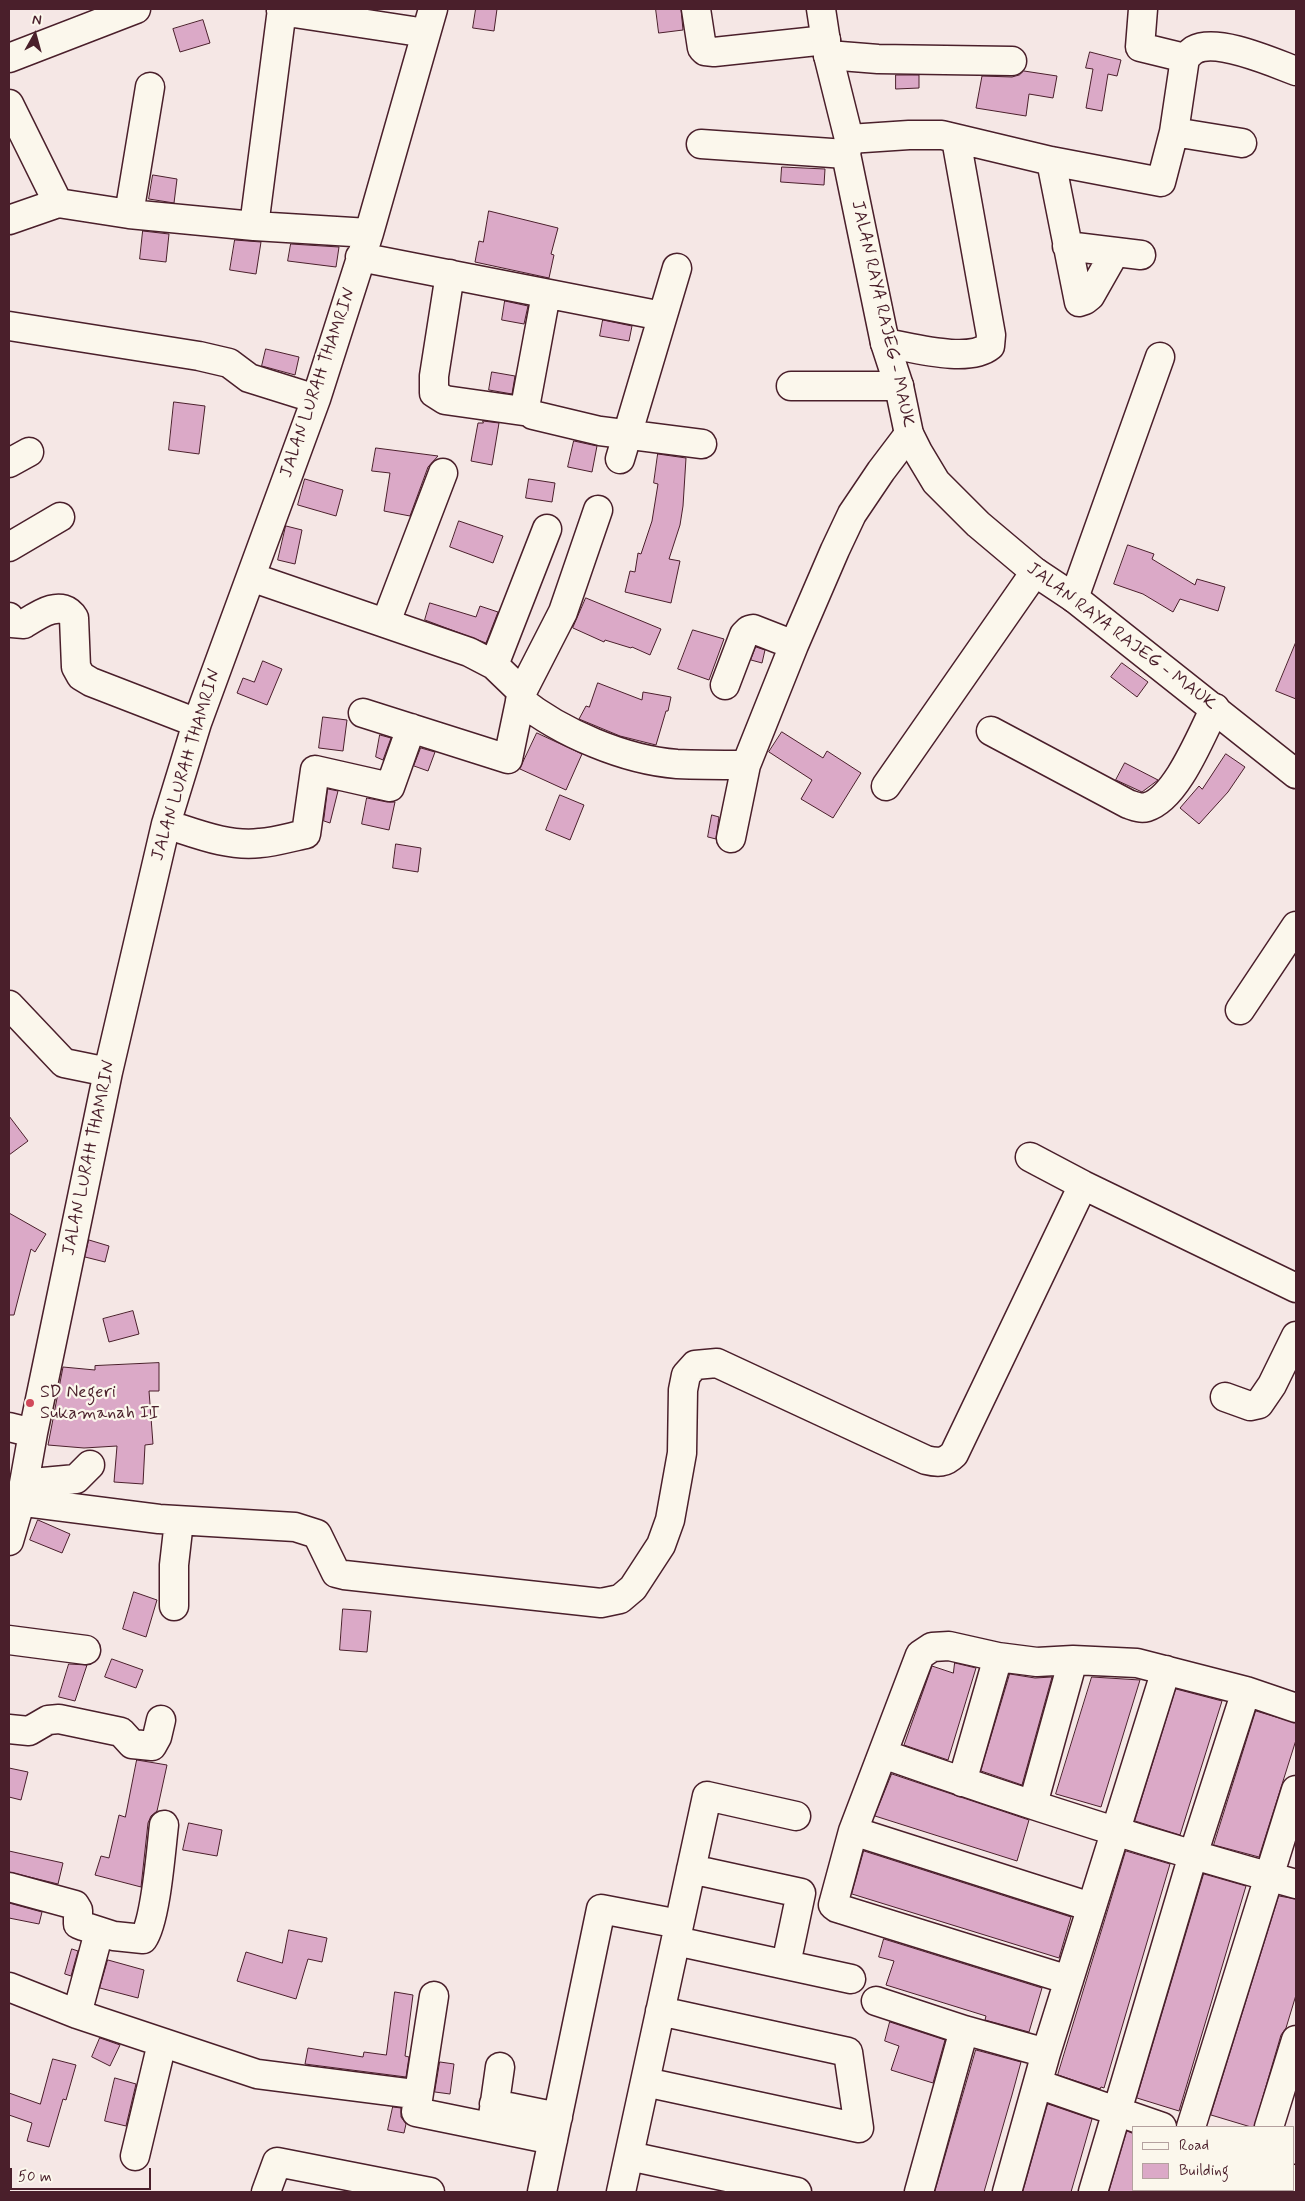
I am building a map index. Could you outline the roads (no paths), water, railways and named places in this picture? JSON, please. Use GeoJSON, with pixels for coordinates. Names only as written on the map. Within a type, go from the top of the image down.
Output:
{"type":"FeatureCollection","features":[{"type":"Feature","properties":{"kind":"street"},"geometry":{"type":"LineString","coordinates":[[9,58],[136,9]]}},
{"type":"Feature","properties":{"kind":"street"},"geometry":{"type":"LineString","coordinates":[[696,9],[704,51],[827,48],[878,59],[1012,61]]}},
{"type":"Feature","properties":{"kind":"street","name":"JALAN RAYA RAJEG - MAUK"},"geometry":{"type":"LineString","coordinates":[[821,9],[884,343],[899,386],[909,434],[936,482],[978,524],[1035,572],[1074,598],[1296,774]]}},
{"type":"Feature","properties":{"kind":"street"},"geometry":{"type":"LineString","coordinates":[[1143,9],[1140,47],[1185,58]]}},
{"type":"Feature","properties":{"kind":"street"},"geometry":{"type":"LineString","coordinates":[[254,226],[282,10],[430,21]]}},
{"type":"Feature","properties":{"kind":"street","name":"JALAN LURAH THAMRIN"},"geometry":{"type":"LineString","coordinates":[[9,1541],[27,1502],[21,1430],[166,824],[197,723],[316,399],[430,21]]}},
{"type":"Feature","properties":{"kind":"street"},"geometry":{"type":"LineString","coordinates":[[701,144],[848,146],[910,135],[942,136],[1051,161],[1161,182],[1174,132],[1185,58],[1195,50],[1207,47],[1225,49],[1267,59],[1296,71]]}},
{"type":"Feature","properties":{"kind":"street"},"geometry":{"type":"LineString","coordinates":[[130,214],[150,87]]}},
{"type":"Feature","properties":{"kind":"street"},"geometry":{"type":"LineString","coordinates":[[9,104],[58,203]]}},
{"type":"Feature","properties":{"kind":"street"},"geometry":{"type":"LineString","coordinates":[[1174,132],[1242,142]]}},
{"type":"Feature","properties":{"kind":"street"},"geometry":{"type":"LineString","coordinates":[[884,343],[954,354],[981,352],[990,346],[991,336],[956,139]]}},
{"type":"Feature","properties":{"kind":"street"},"geometry":{"type":"LineString","coordinates":[[1051,161],[1067,246],[1078,300],[1082,302],[1090,296],[1128,253],[1067,246]]}},
{"type":"Feature","properties":{"kind":"street"},"geometry":{"type":"LineString","coordinates":[[9,220],[58,203],[130,214],[254,226],[364,245],[450,274],[662,316]]}},
{"type":"Feature","properties":{"kind":"street"},"geometry":{"type":"LineString","coordinates":[[623,447],[677,268]]}},
{"type":"Feature","properties":{"kind":"street"},"geometry":{"type":"LineString","coordinates":[[450,274],[434,376],[434,393],[445,400],[530,412],[533,415],[591,429],[623,447],[702,444]]}},
{"type":"Feature","properties":{"kind":"street"},"geometry":{"type":"LineString","coordinates":[[530,412],[526,402],[546,294]]}},
{"type":"Feature","properties":{"kind":"street"},"geometry":{"type":"LineString","coordinates":[[12,322],[229,363],[249,378],[316,399]]}},
{"type":"Feature","properties":{"kind":"street"},"geometry":{"type":"LineString","coordinates":[[1074,598],[1160,357]]}},
{"type":"Feature","properties":{"kind":"street"},"geometry":{"type":"LineString","coordinates":[[791,386],[899,386]]}},
{"type":"Feature","properties":{"kind":"street"},"geometry":{"type":"LineString","coordinates":[[731,838],[746,765],[794,645],[852,514],[909,434]]}},
{"type":"Feature","properties":{"kind":"street"},"geometry":{"type":"LineString","coordinates":[[386,622],[443,473]]}},
{"type":"Feature","properties":{"kind":"street"},"geometry":{"type":"LineString","coordinates":[[363,713],[508,759],[521,696],[563,612],[598,510]]}},
{"type":"Feature","properties":{"kind":"street"},"geometry":{"type":"LineString","coordinates":[[9,547],[60,517]]}},
{"type":"Feature","properties":{"kind":"street"},"geometry":{"type":"LineString","coordinates":[[494,665],[547,529]]}},
{"type":"Feature","properties":{"kind":"street"},"geometry":{"type":"LineString","coordinates":[[886,786],[1035,572]]}},
{"type":"Feature","properties":{"kind":"street"},"geometry":{"type":"LineString","coordinates":[[251,577],[469,652],[494,665],[521,696],[550,721],[618,752],[676,764],[746,765]]}},
{"type":"Feature","properties":{"kind":"street"},"geometry":{"type":"LineString","coordinates":[[9,617],[12,622],[24,624],[41,613],[58,608],[65,610],[74,618],[76,667],[81,676],[90,682],[197,723]]}},
{"type":"Feature","properties":{"kind":"street"},"geometry":{"type":"LineString","coordinates":[[725,685],[744,635],[749,630],[753,629],[794,645]]}},
{"type":"Feature","properties":{"kind":"street"},"geometry":{"type":"LineString","coordinates":[[991,731],[1138,808],[1146,807],[1156,802],[1168,793],[1181,773],[1215,708]]}},
{"type":"Feature","properties":{"kind":"street"},"geometry":{"type":"LineString","coordinates":[[166,824],[210,838],[232,842],[259,843],[306,834],[315,770],[390,787],[410,728]]}},
{"type":"Feature","properties":{"kind":"street"},"geometry":{"type":"LineString","coordinates":[[1240,1010],[1296,926]]}},
{"type":"Feature","properties":{"kind":"street"},"geometry":{"type":"LineString","coordinates":[[9,1005],[64,1063],[108,1072]]}},
{"type":"Feature","properties":{"kind":"street"},"geometry":{"type":"LineString","coordinates":[[1030,1157],[1083,1185],[1296,1288]]}},
{"type":"Feature","properties":{"kind":"street"},"geometry":{"type":"LineString","coordinates":[[27,1502],[179,1521],[308,1530],[316,1534],[336,1573],[344,1575],[601,1603],[620,1599],[633,1588],[661,1546],[670,1520],[682,1453],[683,1390],[686,1375],[695,1365],[717,1363],[926,1460],[942,1462],[949,1459],[954,1454],[1083,1185]]}},
{"type":"Feature","properties":{"kind":"street"},"geometry":{"type":"LineString","coordinates":[[1225,1397],[1250,1406],[1255,1406],[1263,1401],[1296,1336]]}},
{"type":"Feature","properties":{"kind":"street"},"geometry":{"type":"LineString","coordinates":[[27,1502],[43,1482],[76,1479],[90,1465]]}},
{"type":"Feature","properties":{"kind":"street"},"geometry":{"type":"LineString","coordinates":[[174,1606],[174,1565],[179,1521]]}},
{"type":"Feature","properties":{"kind":"street"},"geometry":{"type":"LineString","coordinates":[[9,1640],[86,1650]]}},
{"type":"Feature","properties":{"kind":"street"},"geometry":{"type":"LineString","coordinates":[[1069,1980],[835,1907],[833,1901],[853,1831],[920,1655],[932,1647],[949,1646],[998,1657],[1037,1662],[1073,1660],[1122,1661],[1166,1670],[1246,1691],[1296,1708]]}},
{"type":"Feature","properties":{"kind":"street"},"geometry":{"type":"LineString","coordinates":[[962,1782],[998,1657]]}},
{"type":"Feature","properties":{"kind":"street"},"geometry":{"type":"LineString","coordinates":[[1033,1804],[1073,1660]]}},
{"type":"Feature","properties":{"kind":"street"},"geometry":{"type":"LineString","coordinates":[[1007,2192],[1046,2053],[1166,1670]]}},
{"type":"Feature","properties":{"kind":"street"},"geometry":{"type":"LineString","coordinates":[[1093,2192],[1193,1855],[1246,1691]]}},
{"type":"Feature","properties":{"kind":"street"},"geometry":{"type":"LineString","coordinates":[[9,1729],[30,1731],[48,1720],[59,1720],[121,1732],[132,1744],[152,1746],[157,1737],[161,1720]]}},
{"type":"Feature","properties":{"kind":"street"},"geometry":{"type":"LineString","coordinates":[[883,1754],[962,1782],[1115,1831],[1296,1884]]}},
{"type":"Feature","properties":{"kind":"street"},"geometry":{"type":"LineString","coordinates":[[1191,2126],[1296,1790]]}},
{"type":"Feature","properties":{"kind":"street"},"geometry":{"type":"LineString","coordinates":[[621,2192],[707,1796],[796,1816]]}},
{"type":"Feature","properties":{"kind":"street"},"geometry":{"type":"LineString","coordinates":[[9,1887],[75,1905],[78,1910],[78,1924],[99,1932],[138,1940],[143,1939],[146,1935],[158,1874],[164,1825]]}},
{"type":"Feature","properties":{"kind":"street"},"geometry":{"type":"LineString","coordinates":[[853,1831],[1091,1907]]}},
{"type":"Feature","properties":{"kind":"street"},"geometry":{"type":"LineString","coordinates":[[691,1869],[801,1893],[786,1964]]}},
{"type":"Feature","properties":{"kind":"street"},"geometry":{"type":"LineString","coordinates":[[542,2192],[601,1909],[786,1964],[851,1979]]}},
{"type":"Feature","properties":{"kind":"street"},"geometry":{"type":"LineString","coordinates":[[77,2014],[99,1932]]}},
{"type":"Feature","properties":{"kind":"street"},"geometry":{"type":"LineString","coordinates":[[9,1987],[77,2014],[256,2074],[406,2093]]}},
{"type":"Feature","properties":{"kind":"street"},"geometry":{"type":"LineString","coordinates":[[434,1996],[416,2112],[493,2115],[556,2129]]}},
{"type":"Feature","properties":{"kind":"street"},"geometry":{"type":"LineString","coordinates":[[876,2001],[964,2030],[1046,2053]]}},
{"type":"Feature","properties":{"kind":"street"},"geometry":{"type":"LineString","coordinates":[[645,2082],[859,2128],[848,2052],[660,2011]]}},
{"type":"Feature","properties":{"kind":"street"},"geometry":{"type":"LineString","coordinates":[[919,2192],[964,2030]]}},
{"type":"Feature","properties":{"kind":"street"},"geometry":{"type":"LineString","coordinates":[[1269,2126],[1296,2040]]}},
{"type":"Feature","properties":{"kind":"street"},"geometry":{"type":"LineString","coordinates":[[135,2156],[162,2043]]}},
{"type":"Feature","properties":{"kind":"street"},"geometry":{"type":"LineString","coordinates":[[493,2115],[500,2067]]}},
{"type":"Feature","properties":{"kind":"street"},"geometry":{"type":"LineString","coordinates":[[1038,2084],[1159,2126]]}},
{"type":"Feature","properties":{"kind":"street"},"geometry":{"type":"LineString","coordinates":[[629,2156],[797,2192]]}},
{"type":"Feature","properties":{"kind":"street"},"geometry":{"type":"LineString","coordinates":[[266,2192],[277,2162],[430,2192]]}},
{"type":"Feature","properties":{"kind":"place","name":"SD Negeri Sukamanah II"},"geometry":{"type":"Point","coordinates":[30,1403]}}]}
